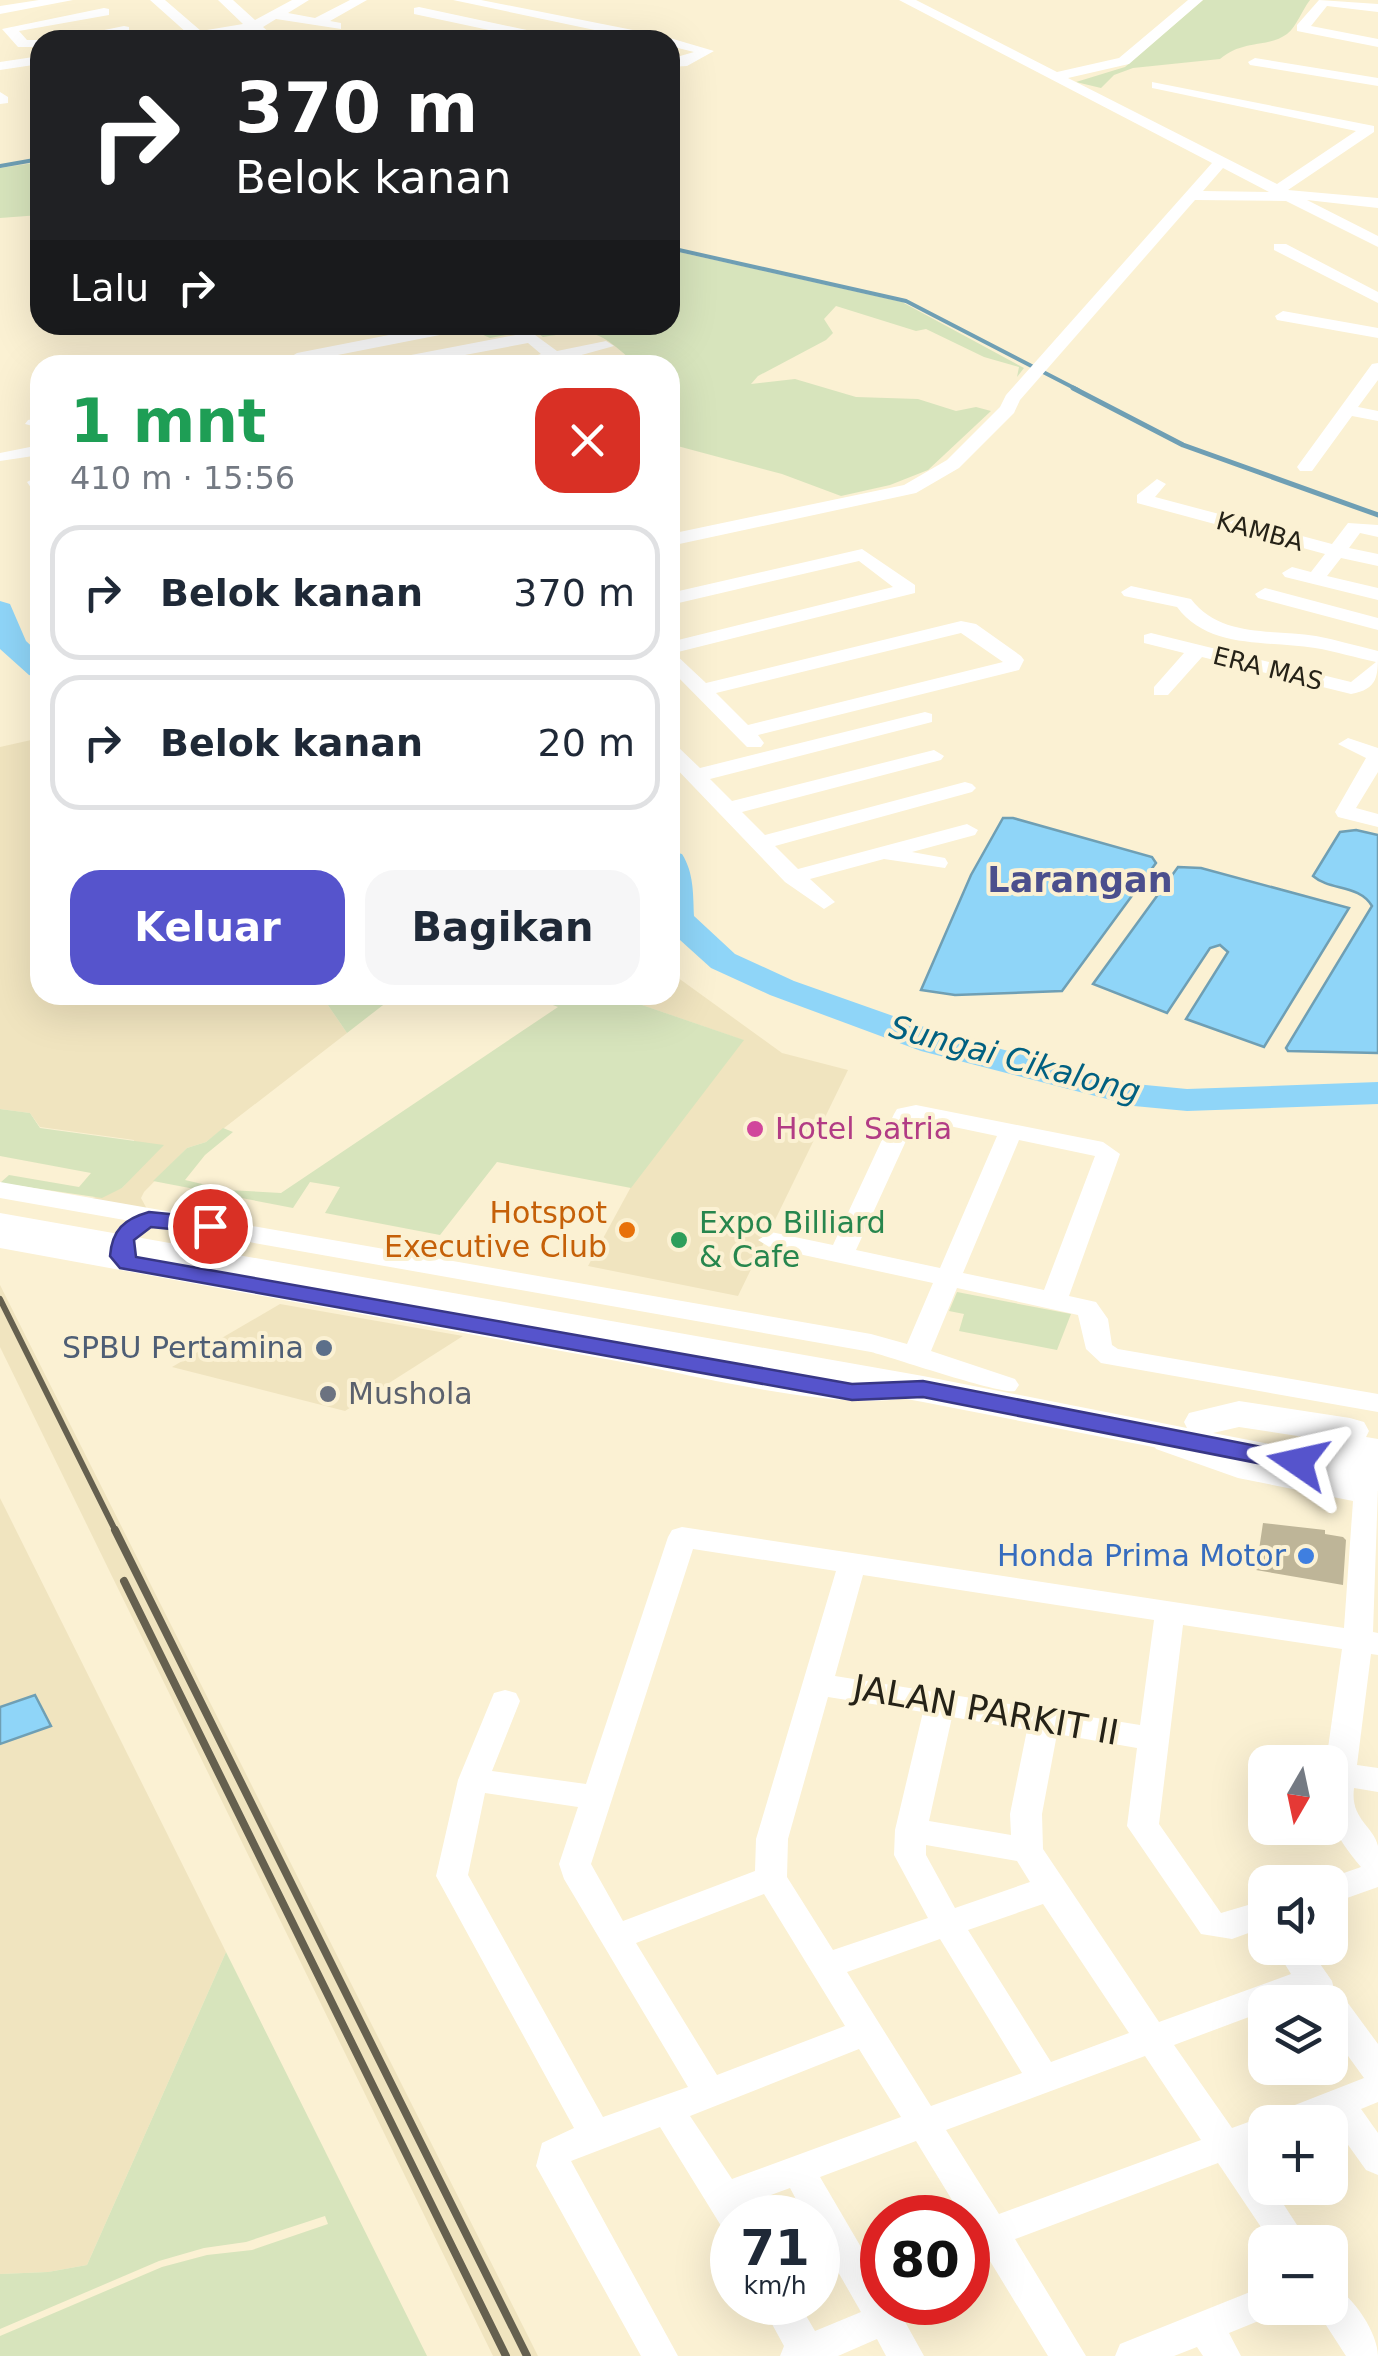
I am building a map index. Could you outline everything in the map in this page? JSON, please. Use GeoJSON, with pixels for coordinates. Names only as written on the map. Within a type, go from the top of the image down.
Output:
{"type":"FeatureCollection","features":[{"type":"Feature","properties":{"kind":"highway"},"geometry":{"type":"LineString","coordinates":[[0,1205],[838,1364],[921,1353],[1150,1434],[1374,1490]]}},
{"type":"Feature","properties":{"kind":"highway"},"geometry":{"type":"LineString","coordinates":[[0,1224],[838,1364],[1005,1385],[1378,1452]]}},
{"type":"Feature","properties":{"kind":"highway"},"geometry":{"type":"LineString","coordinates":[[1203,1422],[1239,1414],[1378,1432]]}},
{"type":"Feature","properties":{"kind":"street"},"geometry":{"type":"LineString","coordinates":[[0,10],[66,0]]}},
{"type":"Feature","properties":{"kind":"street"},"geometry":{"type":"LineString","coordinates":[[90,0],[124,30]]}},
{"type":"Feature","properties":{"kind":"street"},"geometry":{"type":"LineString","coordinates":[[156,0],[192,30]]}},
{"type":"Feature","properties":{"kind":"street"},"geometry":{"type":"LineString","coordinates":[[236,30],[254,26],[302,0]]}},
{"type":"Feature","properties":{"kind":"street"},"geometry":{"type":"LineString","coordinates":[[318,22],[360,0]]}},
{"type":"Feature","properties":{"kind":"street"},"geometry":{"type":"LineString","coordinates":[[439,0],[419,12],[487,30]]}},
{"type":"Feature","properties":{"kind":"street"},"geometry":{"type":"LineString","coordinates":[[460,0],[614,30]]}},
{"type":"Feature","properties":{"kind":"street"},"geometry":{"type":"LineString","coordinates":[[509,30],[564,0]]}},
{"type":"Feature","properties":{"kind":"street"},"geometry":{"type":"LineString","coordinates":[[906,0],[1378,242]]}},
{"type":"Feature","properties":{"kind":"street"},"geometry":{"type":"LineString","coordinates":[[233,2],[259,30]]}},
{"type":"Feature","properties":{"kind":"street"},"geometry":{"type":"LineString","coordinates":[[1376,7],[1327,2],[1303,30],[1378,43]]}},
{"type":"Feature","properties":{"kind":"street"},"geometry":{"type":"LineString","coordinates":[[1057,76],[1124,61],[1183,4]]}},
{"type":"Feature","properties":{"kind":"street"},"geometry":{"type":"LineString","coordinates":[[30,44],[23,44],[9,29],[104,12]]}},
{"type":"Feature","properties":{"kind":"street"},"geometry":{"type":"LineString","coordinates":[[275,14],[336,26]]}},
{"type":"Feature","properties":{"kind":"street"},"geometry":{"type":"LineString","coordinates":[[1313,14],[1362,22]]}},
{"type":"Feature","properties":{"kind":"street"},"geometry":{"type":"LineString","coordinates":[[680,44],[707,50],[680,64]]}},
{"type":"Feature","properties":{"kind":"street"},"geometry":{"type":"LineString","coordinates":[[0,66],[30,62]]}},
{"type":"Feature","properties":{"kind":"street"},"geometry":{"type":"LineString","coordinates":[[1254,62],[1378,82]]}},
{"type":"Feature","properties":{"kind":"street"},"geometry":{"type":"LineString","coordinates":[[1157,85],[1374,130]]}},
{"type":"Feature","properties":{"kind":"street"},"geometry":{"type":"LineString","coordinates":[[1285,193],[1374,130]]}},
{"type":"Feature","properties":{"kind":"street"},"geometry":{"type":"LineString","coordinates":[[680,538],[865,497],[886,496],[926,483],[953,464],[1008,409],[1221,161]]}},
{"type":"Feature","properties":{"kind":"street"},"geometry":{"type":"LineString","coordinates":[[1192,195],[1285,193],[1378,203]]}},
{"type":"Feature","properties":{"kind":"street"},"geometry":{"type":"LineString","coordinates":[[1280,247],[1378,298]]}},
{"type":"Feature","properties":{"kind":"street"},"geometry":{"type":"LineString","coordinates":[[1282,316],[1378,333]]}},
{"type":"Feature","properties":{"kind":"street"},"geometry":{"type":"LineString","coordinates":[[301,355],[411,335]]}},
{"type":"Feature","properties":{"kind":"street"},"geometry":{"type":"LineString","coordinates":[[437,355],[531,337],[552,355]]}},
{"type":"Feature","properties":{"kind":"street"},"geometry":{"type":"LineString","coordinates":[[580,355],[607,347]]}},
{"type":"Feature","properties":{"kind":"street"},"geometry":{"type":"LineString","coordinates":[[1306,466],[1378,368]]}},
{"type":"Feature","properties":{"kind":"street"},"geometry":{"type":"LineString","coordinates":[[1345,410],[1378,416]]}},
{"type":"Feature","properties":{"kind":"street"},"geometry":{"type":"LineString","coordinates":[[5,458],[30,452]]}},
{"type":"Feature","properties":{"kind":"street","name":"KAMBA"},"geometry":{"type":"LineString","coordinates":[[1157,484],[1143,499],[1378,560]]}},
{"type":"Feature","properties":{"kind":"street"},"geometry":{"type":"LineString","coordinates":[[680,549],[875,505],[886,496]]}},
{"type":"Feature","properties":{"kind":"street"},"geometry":{"type":"LineString","coordinates":[[1315,579],[1355,527],[1378,531]]}},
{"type":"Feature","properties":{"kind":"street"},"geometry":{"type":"LineString","coordinates":[[680,597],[862,555],[908,589],[680,646]]}},
{"type":"Feature","properties":{"kind":"street","name":"KAMBA"},"geometry":{"type":"LineString","coordinates":[[1292,573],[1378,594]]}},
{"type":"Feature","properties":{"kind":"street"},"geometry":{"type":"LineString","coordinates":[[1131,592],[1184,604],[1197,620],[1228,633],[1316,642],[1378,657]]}},
{"type":"Feature","properties":{"kind":"street"},"geometry":{"type":"LineString","coordinates":[[1265,594],[1378,624]]}},
{"type":"Feature","properties":{"kind":"street"},"geometry":{"type":"LineString","coordinates":[[701,690],[966,627],[1014,660],[1012,666],[744,732]]}},
{"type":"Feature","properties":{"kind":"street","name":"ERA MAS"},"geometry":{"type":"LineString","coordinates":[[1151,639],[1351,688],[1363,686],[1378,668]]}},
{"type":"Feature","properties":{"kind":"street"},"geometry":{"type":"LineString","coordinates":[[1161,692],[1198,650]]}},
{"type":"Feature","properties":{"kind":"street"},"geometry":{"type":"LineString","coordinates":[[680,668],[760,750]]}},
{"type":"Feature","properties":{"kind":"street"},"geometry":{"type":"LineString","coordinates":[[680,783],[925,718]]}},
{"type":"Feature","properties":{"kind":"street"},"geometry":{"type":"LineString","coordinates":[[1348,744],[1376,758],[1346,812],[1378,820]]}},
{"type":"Feature","properties":{"kind":"street"},"geometry":{"type":"LineString","coordinates":[[727,809],[934,756]]}},
{"type":"Feature","properties":{"kind":"street"},"geometry":{"type":"LineString","coordinates":[[680,761],[793,877],[824,902]]}},
{"type":"Feature","properties":{"kind":"street"},"geometry":{"type":"LineString","coordinates":[[760,843],[965,788]]}},
{"type":"Feature","properties":{"kind":"street"},"geometry":{"type":"LineString","coordinates":[[793,877],[872,860],[967,830]]}},
{"type":"Feature","properties":{"kind":"street"},"geometry":{"type":"LineString","coordinates":[[872,860],[936,863]]}},
{"type":"Feature","properties":{"kind":"street"},"geometry":{"type":"LineString","coordinates":[[841,1255],[906,1114],[916,1112],[1108,1152],[1054,1300]]}},
{"type":"Feature","properties":{"kind":"street"},"geometry":{"type":"LineString","coordinates":[[0,1240],[852,1392],[921,1353],[947,1277],[1011,1132]]}},
{"type":"Feature","properties":{"kind":"street"},"geometry":{"type":"LineString","coordinates":[[0,1190],[921,1353],[1005,1385]]}},
{"type":"Feature","properties":{"kind":"street"},"geometry":{"type":"LineString","coordinates":[[142,1266],[128,1263],[121,1256],[123,1238],[134,1226],[149,1220],[171,1219]]}},
{"type":"Feature","properties":{"kind":"street"},"geometry":{"type":"LineString","coordinates":[[770,1240],[1054,1300],[1092,1313],[1099,1349],[1110,1357],[1378,1403]]}},
{"type":"Feature","properties":{"kind":"street"},"geometry":{"type":"LineString","coordinates":[[1345,1745],[1368,1642],[1374,1490]]}},
{"type":"Feature","properties":{"kind":"street"},"geometry":{"type":"LineString","coordinates":[[710,2093],[580,1880],[575,1864],[594,1797],[664,1602],[679,1539],[706,1539],[1368,1642]]}},
{"type":"Feature","properties":{"kind":"street"},"geometry":{"type":"LineString","coordinates":[[853,1561],[772,1839],[771,1878],[1068,2356]]}},
{"type":"Feature","properties":{"kind":"street"},"geometry":{"type":"LineString","coordinates":[[1170,1610],[1143,1826],[1212,1925],[1232,1926],[1248,1920]]}},
{"type":"Feature","properties":{"kind":"street","name":"JALAN PARKIT II"},"geometry":{"type":"LineString","coordinates":[[818,1684],[1154,1738]]}},
{"type":"Feature","properties":{"kind":"street"},"geometry":{"type":"LineString","coordinates":[[505,1701],[472,1780],[452,1876],[597,2133]]}},
{"type":"Feature","properties":{"kind":"street"},"geometry":{"type":"LineString","coordinates":[[940,1703],[911,1830],[913,1863],[1044,2078]]}},
{"type":"Feature","properties":{"kind":"street"},"geometry":{"type":"LineString","coordinates":[[1044,1721],[1026,1814],[1027,1850],[1278,2225]]}},
{"type":"Feature","properties":{"kind":"street"},"geometry":{"type":"LineString","coordinates":[[1348,1776],[1378,1780]]}},
{"type":"Feature","properties":{"kind":"street"},"geometry":{"type":"LineString","coordinates":[[472,1780],[594,1797]]}},
{"type":"Feature","properties":{"kind":"street"},"geometry":{"type":"LineString","coordinates":[[1348,1824],[1378,1866]]}},
{"type":"Feature","properties":{"kind":"street"},"geometry":{"type":"LineString","coordinates":[[911,1830],[1027,1850]]}},
{"type":"Feature","properties":{"kind":"street"},"geometry":{"type":"LineString","coordinates":[[1348,1885],[1378,1874]]}},
{"type":"Feature","properties":{"kind":"street"},"geometry":{"type":"LineString","coordinates":[[617,1937],[771,1878]]}},
{"type":"Feature","properties":{"kind":"street"},"geometry":{"type":"LineString","coordinates":[[828,1965],[1052,1888]]}},
{"type":"Feature","properties":{"kind":"street"},"geometry":{"type":"LineString","coordinates":[[753,2195],[798,2171],[1150,2037],[1248,2013]]}},
{"type":"Feature","properties":{"kind":"street"},"geometry":{"type":"LineString","coordinates":[[1348,2029],[1378,2070]]}},
{"type":"Feature","properties":{"kind":"street"},"geometry":{"type":"LineString","coordinates":[[660,2356],[554,2166],[554,2154],[597,2133],[668,2111],[866,2032]]}},
{"type":"Feature","properties":{"kind":"street"},"geometry":{"type":"LineString","coordinates":[[1378,2087],[1338,2104],[1378,2160]]}},
{"type":"Feature","properties":{"kind":"street"},"geometry":{"type":"LineString","coordinates":[[668,2111],[722,2195]]}},
{"type":"Feature","properties":{"kind":"street"},"geometry":{"type":"LineString","coordinates":[[991,2232],[1248,2138]]}},
{"type":"Feature","properties":{"kind":"street"},"geometry":{"type":"LineString","coordinates":[[798,2171],[860,2278]]}},
{"type":"Feature","properties":{"kind":"street"},"geometry":{"type":"LineString","coordinates":[[1133,2356],[1214,2341],[1248,2315]]}},
{"type":"Feature","properties":{"kind":"street"},"geometry":{"type":"LineString","coordinates":[[789,2325],[803,2354],[872,2325]]}},
{"type":"Feature","properties":{"kind":"street"},"geometry":{"type":"LineString","coordinates":[[887,2325],[906,2356]]}},
{"type":"Feature","properties":{"kind":"street"},"geometry":{"type":"LineString","coordinates":[[1346,2325],[1366,2356]]}},
{"type":"Feature","properties":{"kind":"shaded area"},"geometry":{"type":"Polygon","coordinates":[[[30,740],[30,1005],[328,1005],[347,1033],[206,1142],[187,1148],[144,1192],[141,1198],[147,1209],[90,1199],[122,1188],[132,1177],[134,1140],[40,1127],[30,1113],[0,1109],[0,747],[30,740]]]}},
{"type":"Feature","properties":{"kind":"shaded area"},"geometry":{"type":"Polygon","coordinates":[[[680,979],[782,1053],[848,1070],[738,1296],[588,1266],[632,1185],[743,1040],[642,1005],[680,1005],[680,979]]]}},
{"type":"Feature","properties":{"kind":"shaded area"},"geometry":{"type":"Polygon","coordinates":[[[0,1285],[538,2356],[493,2356],[0,1347],[0,1285]]]}},
{"type":"Feature","properties":{"kind":"shaded area"},"geometry":{"type":"Polygon","coordinates":[[[280,1304],[463,1336],[345,1411],[172,1367],[280,1304]]]}},
{"type":"Feature","properties":{"kind":"shaded area"},"geometry":{"type":"Polygon","coordinates":[[[0,1498],[226,1952],[87,2265],[0,2274],[0,1498]]]}},
{"type":"Feature","properties":{"kind":"green space"},"geometry":{"type":"Polygon","coordinates":[[[1203,0],[1310,0],[1294,27],[1272,41],[1238,49],[1220,59],[1133,68],[1114,75],[1101,88],[1076,82],[1125,67],[1203,0]]]}},
{"type":"Feature","properties":{"kind":"green space"},"geometry":{"type":"Polygon","coordinates":[[[30,164],[30,216],[0,218],[0,168],[30,164]]]}},
{"type":"Feature","properties":{"kind":"green space"},"geometry":{"type":"Polygon","coordinates":[[[680,252],[902,302],[1024,368],[1017,377],[1019,367],[984,357],[926,329],[916,331],[836,306],[824,319],[833,333],[826,340],[758,376],[751,384],[795,379],[856,397],[918,399],[956,411],[976,407],[991,411],[928,470],[890,485],[841,496],[782,474],[680,447],[680,355],[625,355],[597,335],[680,335],[680,252]]]}},
{"type":"Feature","properties":{"kind":"green space"},"geometry":{"type":"Polygon","coordinates":[[[328,1005],[383,1005],[347,1033],[328,1005]]]}},
{"type":"Feature","properties":{"kind":"green space"},"geometry":{"type":"Polygon","coordinates":[[[553,1005],[642,1005],[744,1040],[631,1188],[497,1162],[440,1235],[325,1213],[340,1187],[310,1182],[293,1208],[153,1181],[187,1148],[206,1142],[223,1128],[233,1132],[205,1155],[185,1180],[228,1190],[281,1193],[558,1007],[553,1005]]]}},
{"type":"Feature","properties":{"kind":"green space"},"geometry":{"type":"Polygon","coordinates":[[[0,1109],[30,1113],[40,1128],[164,1145],[122,1188],[102,1198],[0,1183],[9,1175],[79,1187],[91,1173],[0,1156],[0,1109]]]}},
{"type":"Feature","properties":{"kind":"green space"},"geometry":{"type":"Polygon","coordinates":[[[957,1292],[1071,1314],[1057,1350],[959,1331],[964,1314],[949,1311],[957,1292]]]}},
{"type":"Feature","properties":{"kind":"green space"},"geometry":{"type":"Polygon","coordinates":[[[226,1952],[427,2356],[0,2356],[0,2336],[162,2267],[207,2255],[252,2250],[328,2224],[325,2216],[246,2242],[204,2248],[159,2261],[0,2329],[0,2274],[87,2265],[226,1952]]]}},
{"type":"Feature","properties":{"kind":"water"},"geometry":{"type":"Polygon","coordinates":[[[1003,818],[1152,857],[1156,863],[1062,991],[955,995],[921,990],[971,875],[1003,818]]]}},
{"type":"Feature","properties":{"kind":"water"},"geometry":{"type":"Polygon","coordinates":[[[1356,830],[1378,835],[1378,1053],[1288,1051],[1286,1048],[1372,906],[1360,894],[1313,876],[1340,832],[1356,830]]]}},
{"type":"Feature","properties":{"kind":"water"},"geometry":{"type":"Polygon","coordinates":[[[1178,867],[1201,868],[1349,908],[1264,1047],[1186,1019],[1228,952],[1220,945],[1210,948],[1167,1013],[1093,984],[1178,867]]]}},
{"type":"Feature","properties":{"kind":"water"},"geometry":{"type":"Polygon","coordinates":[[[35,1695],[51,1726],[0,1744],[0,1707],[35,1695]]]}},
{"type":"Feature","properties":{"kind":"building","name":"Honda Prima Motor"},"geometry":{"type":"Polygon","coordinates":[[[1263,1523],[1325,1530],[1325,1534],[1343,1537],[1343,1585],[1256,1570],[1263,1523]]]}},
{"type":"Feature","properties":{"kind":"waterway"},"geometry":{"type":"LineString","coordinates":[[0,166],[30,161]]}},
{"type":"Feature","properties":{"kind":"waterway"},"geometry":{"type":"LineString","coordinates":[[680,250],[906,301],[1078,390]]}},
{"type":"Feature","properties":{"kind":"waterway"},"geometry":{"type":"LineString","coordinates":[[1073,388],[1183,445],[1378,515]]}},
{"type":"Feature","properties":{"kind":"waterway","name":"Sungai Cikalong"},"geometry":{"type":"LineString","coordinates":[[0,610],[12,645],[30,660]]}},
{"type":"Feature","properties":{"kind":"waterway","name":"Sungai Cikalong"},"geometry":{"type":"LineString","coordinates":[[680,922],[723,961],[782,988],[934,1043],[1134,1095],[1187,1100],[1378,1093]]}},
{"type":"Feature","properties":{"kind":"railway"},"geometry":{"type":"LineString","coordinates":[[0,1299],[116,1532]]}},
{"type":"Feature","properties":{"kind":"railway"},"geometry":{"type":"LineString","coordinates":[[115,1530],[527,2356]]}},
{"type":"Feature","properties":{"kind":"railway"},"geometry":{"type":"LineString","coordinates":[[124,1581],[506,2356]]}},
{"type":"Feature","properties":{"kind":"place","name":"Hotel Satria"},"geometry":{"type":"Point","coordinates":[755,1129]}},
{"type":"Feature","properties":{"kind":"place","name":"Hotspot Executive Club"},"geometry":{"type":"Point","coordinates":[627,1230]}},
{"type":"Feature","properties":{"kind":"place","name":"Expo Billiard & Cafe"},"geometry":{"type":"Point","coordinates":[679,1240]}},
{"type":"Feature","properties":{"kind":"place","name":"SPBU Pertamina"},"geometry":{"type":"Point","coordinates":[324,1348]}},
{"type":"Feature","properties":{"kind":"place","name":"Mushola"},"geometry":{"type":"Point","coordinates":[328,1394]}},
{"type":"Feature","properties":{"kind":"place","name":"Honda Prima Motor"},"geometry":{"type":"Point","coordinates":[1306,1556]}},
{"type":"Feature","properties":{"kind":"district","name":"Larangan"},"geometry":{"type":"Point","coordinates":[1080,880]}},
{"type":"Feature","properties":{"kind":"route"},"geometry":{"type":"LineString","coordinates":[[210,1226],[171,1219],[149,1220],[134,1226],[123,1238],[119,1246],[121,1256],[128,1263],[142,1266],[720,1370],[852,1392],[923,1389],[1298,1462]]}}]}
